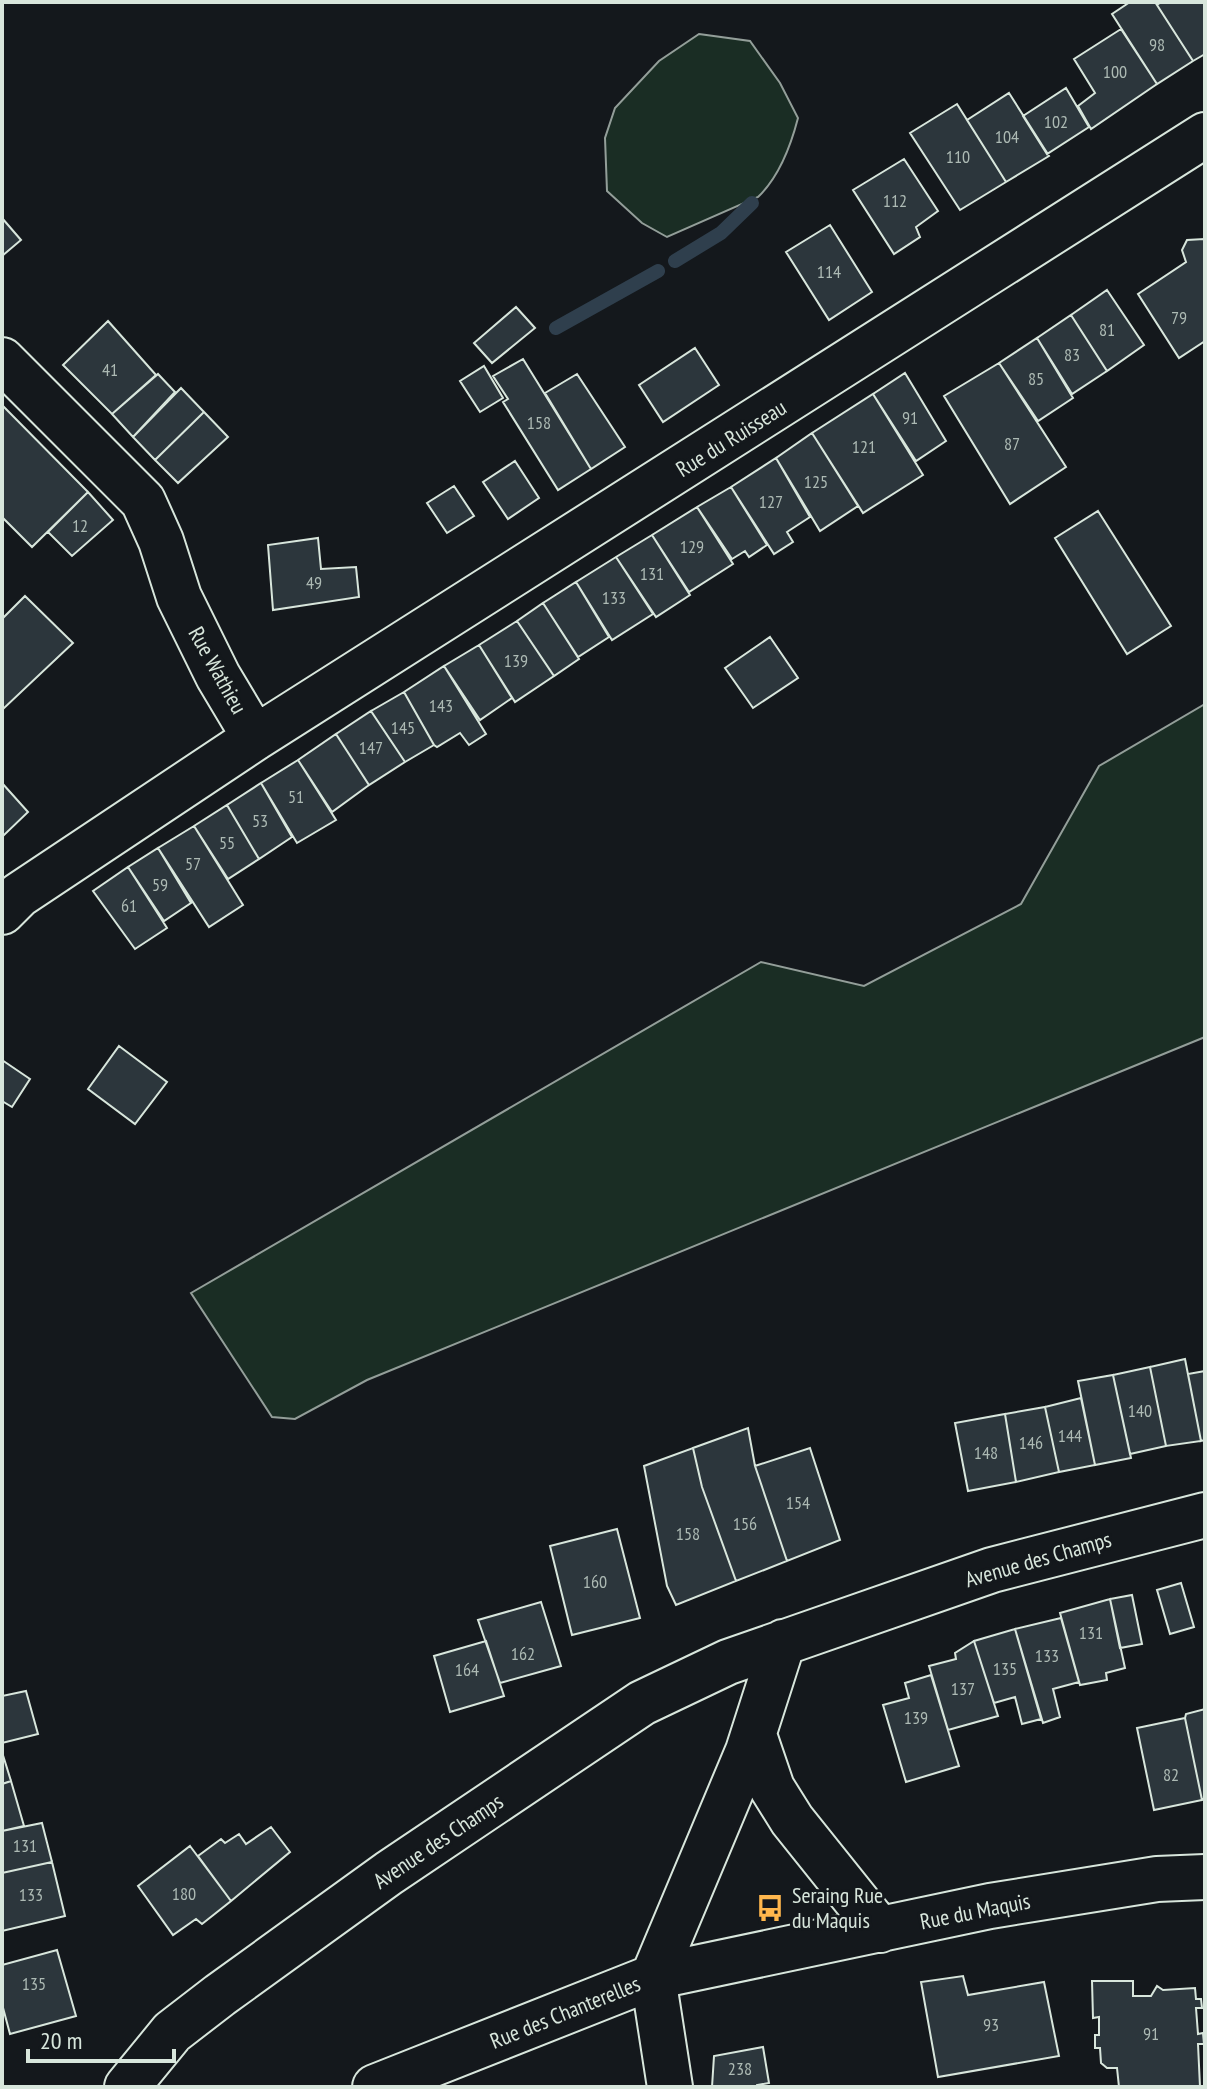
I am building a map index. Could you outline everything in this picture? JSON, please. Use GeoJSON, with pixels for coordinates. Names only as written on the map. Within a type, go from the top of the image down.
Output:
{"type":"FeatureCollection","features":[{"type":"Feature","properties":{"kind":"street","name":"Rue du Ruisseau"},"geometry":{"type":"LineString","coordinates":[[255,738],[1205,135]]}},
{"type":"Feature","properties":{"kind":"street","name":"Rue Wathieu"},"geometry":{"type":"LineString","coordinates":[[2,360],[143,501],[161,541],[179,597],[218,676],[255,738],[19,895],[2,912]]}},
{"type":"Feature","properties":{"kind":"street","name":"Avenue des Champs"},"geometry":{"type":"LineString","coordinates":[[134,2083],[172,2032],[220,1995],[389,1873],[642,1703],[728,1662],[992,1570],[1205,1515]]}},
{"type":"Feature","properties":{"kind":"street"},"geometry":{"type":"LineString","coordinates":[[653,1977],[754,1735],[783,1642]]}},
{"type":"Feature","properties":{"kind":"street"},"geometry":{"type":"LineString","coordinates":[[754,1735],[772,1788],[792,1820],[880,1930]]}},
{"type":"Feature","properties":{"kind":"street","name":"Rue du Maquis"},"geometry":{"type":"LineString","coordinates":[[653,1977],[1020,1901],[1157,1879],[1205,1877]]}},
{"type":"Feature","properties":{"kind":"street","name":"Rue des Chanterelles"},"geometry":{"type":"LineString","coordinates":[[400,2085],[653,1977],[670,2087]]}},
{"type":"Feature","properties":{"kind":"green space"},"geometry":{"type":"Polygon","coordinates":[[[699,34],[750,41],[780,83],[798,118],[783,160],[758,197],[667,237],[642,223],[607,191],[605,138],[615,108],[659,61],[699,34]]]}},
{"type":"Feature","properties":{"kind":"green space"},"geometry":{"type":"Polygon","coordinates":[[[1205,704],[1205,1037],[367,1380],[295,1419],[272,1417],[191,1293],[761,962],[864,986],[1021,904],[1099,766],[1205,704]]]}},
{"type":"Feature","properties":{"kind":"building"},"geometry":{"type":"Polygon","coordinates":[[[1130,2],[1155,2],[1193,61],[1157,84],[1112,14],[1130,2]]]}},
{"type":"Feature","properties":{"kind":"building"},"geometry":{"type":"Polygon","coordinates":[[[1161,2],[1205,2],[1205,54],[1193,61],[1157,5],[1161,2]]]}},
{"type":"Feature","properties":{"kind":"building"},"geometry":{"type":"Polygon","coordinates":[[[1121,29],[1157,84],[1091,129],[1078,106],[1095,93],[1074,59],[1121,29]]]}},
{"type":"Feature","properties":{"kind":"building"},"geometry":{"type":"Polygon","coordinates":[[[1066,88],[1089,127],[1047,154],[1023,116],[1066,88]]]}},
{"type":"Feature","properties":{"kind":"building"},"geometry":{"type":"Polygon","coordinates":[[[1009,93],[1049,156],[1006,182],[967,120],[1009,93]]]}},
{"type":"Feature","properties":{"kind":"building"},"geometry":{"type":"Polygon","coordinates":[[[957,104],[1006,182],[960,210],[910,133],[957,104]]]}},
{"type":"Feature","properties":{"kind":"building"},"geometry":{"type":"Polygon","coordinates":[[[904,159],[938,211],[916,227],[920,237],[894,254],[853,190],[904,159]]]}},
{"type":"Feature","properties":{"kind":"building"},"geometry":{"type":"Polygon","coordinates":[[[2,218],[21,240],[2,256],[2,218]]]}},
{"type":"Feature","properties":{"kind":"building"},"geometry":{"type":"Polygon","coordinates":[[[830,225],[872,292],[829,320],[786,252],[830,225]]]}},
{"type":"Feature","properties":{"kind":"building"},"geometry":{"type":"Polygon","coordinates":[[[1204,239],[1205,341],[1179,358],[1138,294],[1186,262],[1182,250],[1187,240],[1204,239]]]}},
{"type":"Feature","properties":{"kind":"building"},"geometry":{"type":"Polygon","coordinates":[[[1107,290],[1144,345],[1107,371],[1071,315],[1107,290]]]}},
{"type":"Feature","properties":{"kind":"building"},"geometry":{"type":"Polygon","coordinates":[[[516,307],[535,328],[492,363],[474,343],[516,307]]]}},
{"type":"Feature","properties":{"kind":"building"},"geometry":{"type":"Polygon","coordinates":[[[1071,315],[1107,371],[1072,394],[1037,338],[1071,315]]]}},
{"type":"Feature","properties":{"kind":"building"},"geometry":{"type":"Polygon","coordinates":[[[108,321],[156,375],[112,414],[63,365],[108,321]]]}},
{"type":"Feature","properties":{"kind":"building"},"geometry":{"type":"Polygon","coordinates":[[[1037,338],[1073,398],[1038,421],[999,363],[1037,338]]]}},
{"type":"Feature","properties":{"kind":"building"},"geometry":{"type":"Polygon","coordinates":[[[695,348],[719,385],[663,422],[639,385],[695,348]]]}},
{"type":"Feature","properties":{"kind":"building"},"geometry":{"type":"Polygon","coordinates":[[[523,359],[591,469],[558,490],[503,402],[508,399],[493,376],[523,359]]]}},
{"type":"Feature","properties":{"kind":"building"},"geometry":{"type":"Polygon","coordinates":[[[999,363],[1066,467],[1010,504],[944,396],[999,363]]]}},
{"type":"Feature","properties":{"kind":"building"},"geometry":{"type":"Polygon","coordinates":[[[484,366],[503,398],[480,412],[460,381],[484,366]]]}},
{"type":"Feature","properties":{"kind":"building"},"geometry":{"type":"Polygon","coordinates":[[[905,373],[946,441],[916,461],[873,394],[905,373]]]}},
{"type":"Feature","properties":{"kind":"building"},"geometry":{"type":"Polygon","coordinates":[[[158,374],[175,392],[133,437],[112,414],[158,374]]]}},
{"type":"Feature","properties":{"kind":"building"},"geometry":{"type":"Polygon","coordinates":[[[577,374],[625,447],[591,469],[545,393],[577,374]]]}},
{"type":"Feature","properties":{"kind":"building"},"geometry":{"type":"Polygon","coordinates":[[[181,388],[204,412],[155,460],[133,437],[181,388]]]}},
{"type":"Feature","properties":{"kind":"building"},"geometry":{"type":"Polygon","coordinates":[[[873,394],[923,475],[863,513],[812,433],[873,394]]]}},
{"type":"Feature","properties":{"kind":"building"},"geometry":{"type":"Polygon","coordinates":[[[2,405],[88,492],[32,547],[2,517],[2,405]]]}},
{"type":"Feature","properties":{"kind":"building"},"geometry":{"type":"Polygon","coordinates":[[[204,412],[228,437],[178,483],[155,460],[204,412]]]}},
{"type":"Feature","properties":{"kind":"building"},"geometry":{"type":"Polygon","coordinates":[[[812,433],[858,506],[820,531],[776,458],[812,433]]]}},
{"type":"Feature","properties":{"kind":"building"},"geometry":{"type":"Polygon","coordinates":[[[776,458],[810,517],[787,532],[793,542],[774,554],[731,487],[776,458]]]}},
{"type":"Feature","properties":{"kind":"building"},"geometry":{"type":"Polygon","coordinates":[[[515,461],[539,498],[508,519],[483,482],[515,461]]]}},
{"type":"Feature","properties":{"kind":"building"},"geometry":{"type":"Polygon","coordinates":[[[454,486],[474,516],[447,533],[427,503],[454,486]]]}},
{"type":"Feature","properties":{"kind":"building"},"geometry":{"type":"Polygon","coordinates":[[[731,487],[767,545],[749,557],[745,551],[732,559],[697,507],[731,487]]]}},
{"type":"Feature","properties":{"kind":"building"},"geometry":{"type":"Polygon","coordinates":[[[88,492],[113,520],[72,556],[48,532],[88,492]]]}},
{"type":"Feature","properties":{"kind":"building"},"geometry":{"type":"Polygon","coordinates":[[[697,507],[733,564],[689,592],[652,535],[697,507]]]}},
{"type":"Feature","properties":{"kind":"building"},"geometry":{"type":"Polygon","coordinates":[[[1098,511],[1171,626],[1127,654],[1055,538],[1098,511]]]}},
{"type":"Feature","properties":{"kind":"building"},"geometry":{"type":"Polygon","coordinates":[[[652,535],[690,595],[656,617],[616,557],[652,535]]]}},
{"type":"Feature","properties":{"kind":"building"},"geometry":{"type":"Polygon","coordinates":[[[318,538],[321,569],[356,567],[359,597],[273,610],[268,545],[318,538]]]}},
{"type":"Feature","properties":{"kind":"building"},"geometry":{"type":"Polygon","coordinates":[[[616,557],[653,614],[612,640],[576,582],[616,557]]]}},
{"type":"Feature","properties":{"kind":"building"},"geometry":{"type":"Polygon","coordinates":[[[576,582],[609,637],[578,657],[543,603],[576,582]]]}},
{"type":"Feature","properties":{"kind":"building"},"geometry":{"type":"Polygon","coordinates":[[[25,596],[73,643],[2,710],[2,619],[25,596]]]}},
{"type":"Feature","properties":{"kind":"building"},"geometry":{"type":"Polygon","coordinates":[[[543,603],[579,659],[554,676],[517,621],[543,603]]]}},
{"type":"Feature","properties":{"kind":"building"},"geometry":{"type":"Polygon","coordinates":[[[517,621],[554,676],[515,702],[479,645],[517,621]]]}},
{"type":"Feature","properties":{"kind":"building"},"geometry":{"type":"Polygon","coordinates":[[[770,637],[798,678],[753,708],[725,668],[770,637]]]}},
{"type":"Feature","properties":{"kind":"building"},"geometry":{"type":"Polygon","coordinates":[[[479,645],[512,698],[480,720],[444,666],[479,645]]]}},
{"type":"Feature","properties":{"kind":"building"},"geometry":{"type":"Polygon","coordinates":[[[444,666],[486,734],[469,745],[460,733],[437,747],[434,745],[404,692],[444,666]]]}},
{"type":"Feature","properties":{"kind":"building"},"geometry":{"type":"Polygon","coordinates":[[[404,692],[434,745],[405,762],[371,711],[404,692]]]}},
{"type":"Feature","properties":{"kind":"building"},"geometry":{"type":"Polygon","coordinates":[[[371,711],[405,762],[369,785],[336,734],[371,711]]]}},
{"type":"Feature","properties":{"kind":"building"},"geometry":{"type":"Polygon","coordinates":[[[336,734],[369,785],[332,812],[298,760],[336,734]]]}},
{"type":"Feature","properties":{"kind":"building"},"geometry":{"type":"Polygon","coordinates":[[[298,760],[336,820],[297,843],[261,783],[298,760]]]}},
{"type":"Feature","properties":{"kind":"building"},"geometry":{"type":"Polygon","coordinates":[[[2,783],[28,812],[2,837],[2,783]]]}},
{"type":"Feature","properties":{"kind":"building"},"geometry":{"type":"Polygon","coordinates":[[[261,783],[292,837],[259,859],[227,805],[261,783]]]}},
{"type":"Feature","properties":{"kind":"building"},"geometry":{"type":"Polygon","coordinates":[[[227,805],[259,859],[228,879],[194,826],[227,805]]]}},
{"type":"Feature","properties":{"kind":"building"},"geometry":{"type":"Polygon","coordinates":[[[194,826],[243,905],[209,927],[158,848],[194,826]]]}},
{"type":"Feature","properties":{"kind":"building"},"geometry":{"type":"Polygon","coordinates":[[[158,848],[191,903],[164,921],[128,867],[158,848]]]}},
{"type":"Feature","properties":{"kind":"building"},"geometry":{"type":"Polygon","coordinates":[[[128,867],[167,928],[135,949],[93,891],[128,867]]]}},
{"type":"Feature","properties":{"kind":"building"},"geometry":{"type":"Polygon","coordinates":[[[119,1046],[167,1082],[135,1124],[88,1089],[119,1046]]]}},
{"type":"Feature","properties":{"kind":"building"},"geometry":{"type":"Polygon","coordinates":[[[2,1060],[30,1079],[12,1107],[2,1101],[2,1060]]]}},
{"type":"Feature","properties":{"kind":"building"},"geometry":{"type":"Polygon","coordinates":[[[1185,1359],[1201,1441],[1166,1446],[1150,1367],[1185,1359]]]}},
{"type":"Feature","properties":{"kind":"building"},"geometry":{"type":"Polygon","coordinates":[[[1150,1367],[1166,1446],[1130,1454],[1113,1375],[1150,1367]]]}},
{"type":"Feature","properties":{"kind":"building"},"geometry":{"type":"Polygon","coordinates":[[[1205,1371],[1205,1440],[1201,1441],[1188,1374],[1205,1371]]]}},
{"type":"Feature","properties":{"kind":"building"},"geometry":{"type":"Polygon","coordinates":[[[1113,1375],[1131,1458],[1095,1465],[1078,1381],[1113,1375]]]}},
{"type":"Feature","properties":{"kind":"building"},"geometry":{"type":"Polygon","coordinates":[[[1081,1398],[1095,1465],[1059,1472],[1045,1407],[1081,1398]]]}},
{"type":"Feature","properties":{"kind":"building"},"geometry":{"type":"Polygon","coordinates":[[[1045,1407],[1059,1472],[1016,1482],[1005,1414],[1045,1407]]]}},
{"type":"Feature","properties":{"kind":"building"},"geometry":{"type":"Polygon","coordinates":[[[1005,1414],[1016,1482],[968,1491],[955,1423],[1005,1414]]]}},
{"type":"Feature","properties":{"kind":"building"},"geometry":{"type":"Polygon","coordinates":[[[748,1428],[755,1466],[787,1561],[736,1581],[702,1487],[693,1448],[748,1428]]]}},
{"type":"Feature","properties":{"kind":"building"},"geometry":{"type":"Polygon","coordinates":[[[693,1448],[702,1487],[736,1581],[676,1605],[667,1586],[644,1466],[693,1448]]]}},
{"type":"Feature","properties":{"kind":"building"},"geometry":{"type":"Polygon","coordinates":[[[810,1448],[840,1540],[787,1561],[755,1466],[810,1448]]]}},
{"type":"Feature","properties":{"kind":"building"},"geometry":{"type":"Polygon","coordinates":[[[617,1529],[640,1618],[572,1635],[550,1546],[617,1529]]]}},
{"type":"Feature","properties":{"kind":"building"},"geometry":{"type":"Polygon","coordinates":[[[1181,1583],[1194,1627],[1170,1634],[1157,1590],[1181,1583]]]}},
{"type":"Feature","properties":{"kind":"building"},"geometry":{"type":"Polygon","coordinates":[[[1132,1595],[1142,1644],[1120,1648],[1110,1599],[1132,1595]]]}},
{"type":"Feature","properties":{"kind":"building"},"geometry":{"type":"Polygon","coordinates":[[[1110,1599],[1125,1668],[1106,1673],[1107,1680],[1080,1685],[1060,1613],[1110,1599]]]}},
{"type":"Feature","properties":{"kind":"building"},"geometry":{"type":"Polygon","coordinates":[[[541,1602],[561,1666],[500,1683],[478,1620],[541,1602]]]}},
{"type":"Feature","properties":{"kind":"building"},"geometry":{"type":"Polygon","coordinates":[[[1061,1618],[1079,1682],[1053,1689],[1060,1717],[1043,1723],[1015,1629],[1061,1618]]]}},
{"type":"Feature","properties":{"kind":"building"},"geometry":{"type":"Polygon","coordinates":[[[1015,1629],[1041,1719],[1022,1724],[1015,1697],[994,1703],[974,1641],[1015,1629]]]}},
{"type":"Feature","properties":{"kind":"building"},"geometry":{"type":"Polygon","coordinates":[[[486,1641],[504,1696],[450,1712],[434,1656],[486,1641]]]}},
{"type":"Feature","properties":{"kind":"building"},"geometry":{"type":"Polygon","coordinates":[[[974,1641],[998,1716],[948,1730],[929,1666],[956,1659],[955,1653],[974,1641]]]}},
{"type":"Feature","properties":{"kind":"building"},"geometry":{"type":"Polygon","coordinates":[[[931,1675],[959,1766],[906,1782],[883,1705],[909,1698],[905,1683],[931,1675]]]}},
{"type":"Feature","properties":{"kind":"building"},"geometry":{"type":"Polygon","coordinates":[[[26,1691],[38,1734],[2,1743],[2,1696],[26,1691]]]}},
{"type":"Feature","properties":{"kind":"building"},"geometry":{"type":"Polygon","coordinates":[[[1205,1709],[1205,1799],[1202,1800],[1185,1718],[1186,1714],[1205,1709]]]}},
{"type":"Feature","properties":{"kind":"building"},"geometry":{"type":"Polygon","coordinates":[[[1185,1718],[1202,1800],[1154,1810],[1137,1728],[1185,1718]]]}},
{"type":"Feature","properties":{"kind":"building"},"geometry":{"type":"Polygon","coordinates":[[[2,1752],[11,1781],[2,1784],[2,1752]]]}},
{"type":"Feature","properties":{"kind":"building"},"geometry":{"type":"Polygon","coordinates":[[[11,1781],[24,1826],[2,1831],[2,1784],[11,1781]]]}},
{"type":"Feature","properties":{"kind":"building"},"geometry":{"type":"Polygon","coordinates":[[[42,1823],[52,1862],[2,1873],[2,1831],[42,1823]]]}},
{"type":"Feature","properties":{"kind":"building"},"geometry":{"type":"Polygon","coordinates":[[[271,1827],[290,1852],[231,1901],[198,1856],[221,1839],[225,1843],[239,1834],[246,1844],[271,1827]]]}},
{"type":"Feature","properties":{"kind":"building"},"geometry":{"type":"Polygon","coordinates":[[[190,1846],[231,1901],[202,1924],[196,1919],[173,1935],[138,1886],[190,1846]]]}},
{"type":"Feature","properties":{"kind":"building"},"geometry":{"type":"Polygon","coordinates":[[[52,1862],[65,1916],[2,1931],[2,1873],[52,1862]]]}},
{"type":"Feature","properties":{"kind":"building"},"geometry":{"type":"Polygon","coordinates":[[[57,1950],[76,2016],[10,2034],[2,2004],[2,1965],[57,1950]]]}},
{"type":"Feature","properties":{"kind":"building"},"geometry":{"type":"Polygon","coordinates":[[[963,1976],[968,1995],[1044,1982],[1059,2056],[938,2077],[921,1982],[963,1976]]]}},
{"type":"Feature","properties":{"kind":"building"},"geometry":{"type":"Polygon","coordinates":[[[1092,1981],[1133,1981],[1133,1996],[1151,1996],[1157,1986],[1163,1990],[1195,1988],[1196,1999],[1201,1999],[1202,2008],[1196,2008],[1198,2034],[1203,2033],[1204,2044],[1198,2044],[1200,2087],[1119,2087],[1117,2068],[1107,2068],[1101,2063],[1100,2048],[1095,2048],[1099,2017],[1093,2018],[1092,1981]]]}},
{"type":"Feature","properties":{"kind":"building"},"geometry":{"type":"Polygon","coordinates":[[[763,2047],[769,2083],[757,2087],[712,2087],[714,2056],[763,2047]]]}},
{"type":"Feature","properties":{"kind":"waterway"},"geometry":{"type":"LineString","coordinates":[[675,261],[721,233],[752,203]]}},
{"type":"Feature","properties":{"kind":"waterway"},"geometry":{"type":"LineString","coordinates":[[556,328],[658,271]]}},
{"type":"Feature","properties":{"kind":"place","name":"Seraing Rue du Maquis"},"geometry":{"type":"Point","coordinates":[770,1908]}}]}
